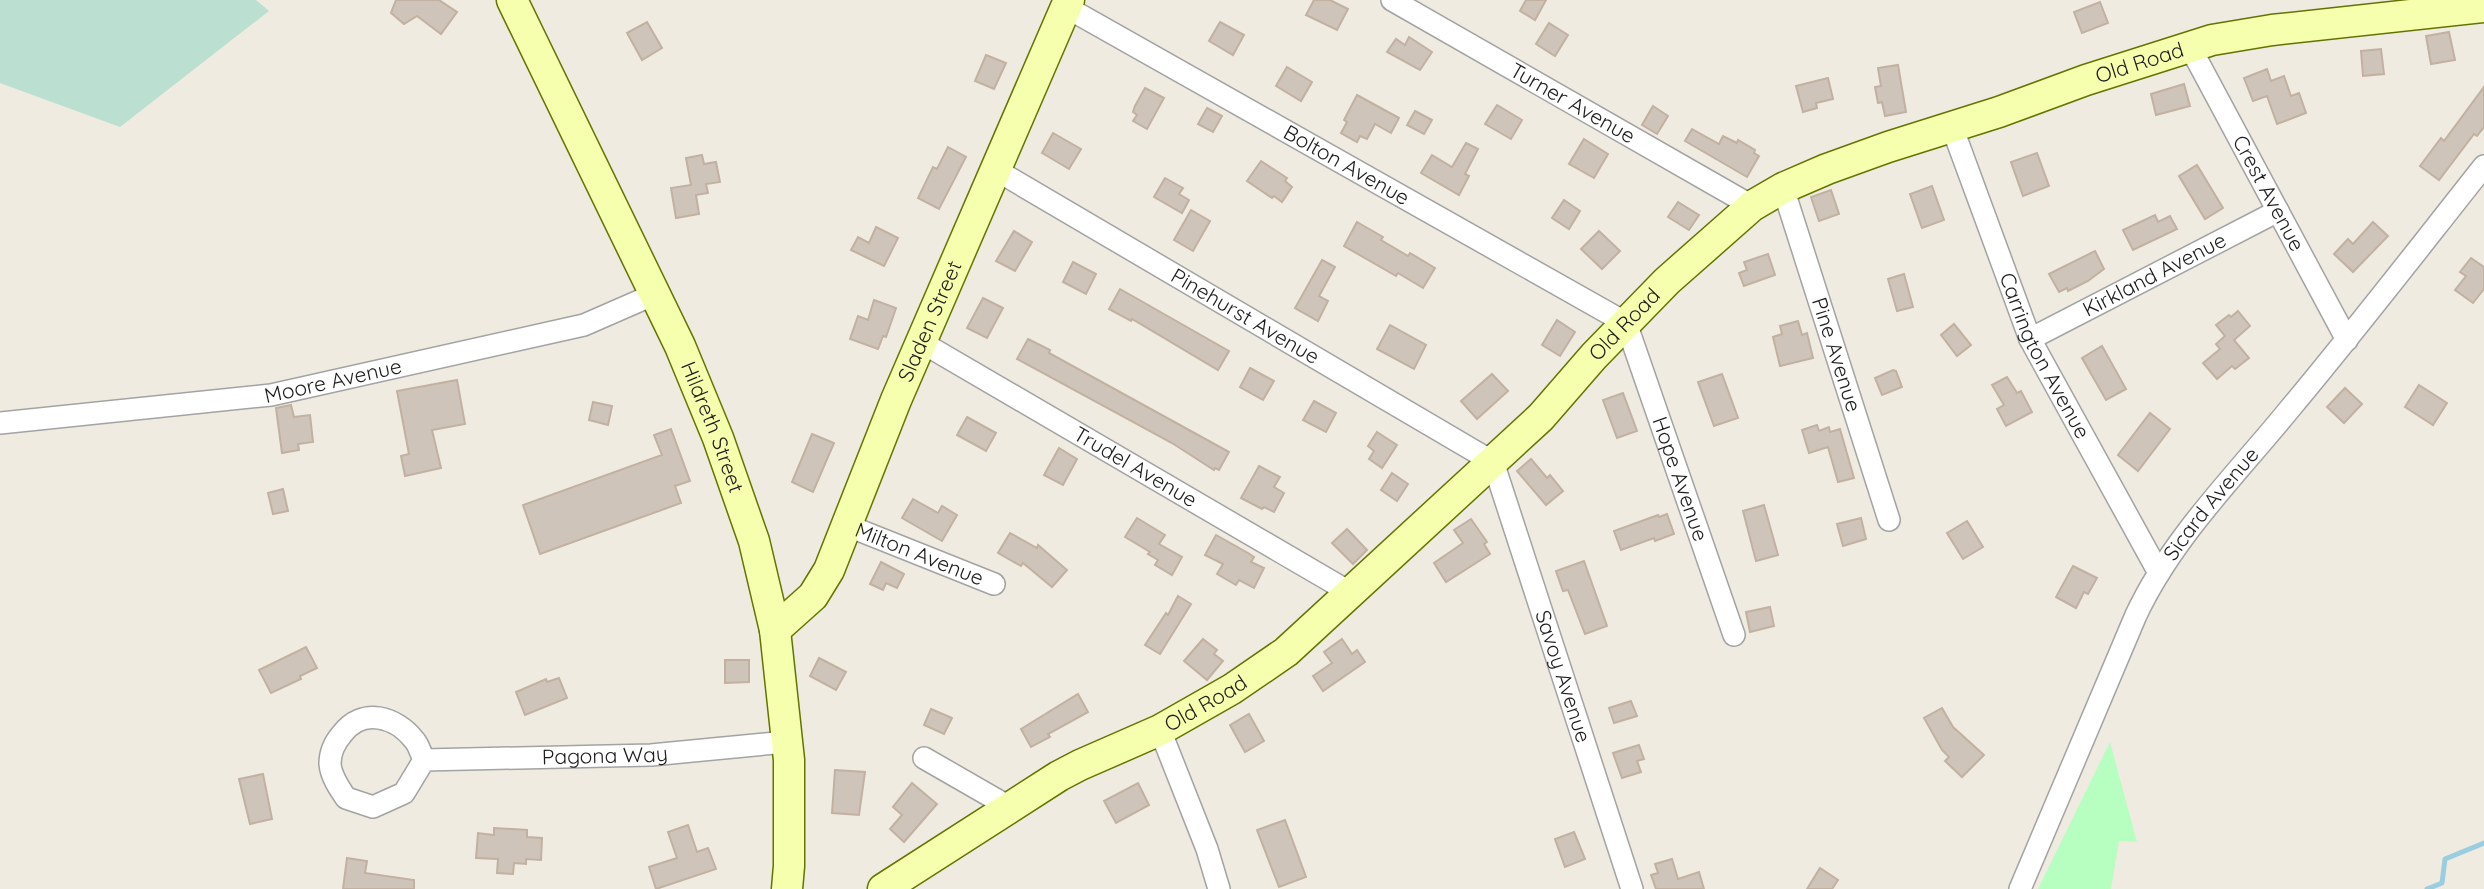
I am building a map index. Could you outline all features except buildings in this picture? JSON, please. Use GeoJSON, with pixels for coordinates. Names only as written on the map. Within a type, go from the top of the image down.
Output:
{"type":"FeatureCollection","features":[{"type":"Feature","properties":{"kind":"street","name":"Hildreth Street"},"geometry":{"type":"LineString","coordinates":[[512,0],[680,346],[718,439],[754,541],[775,630],[789,760],[789,854],[786,889]]}},
{"type":"Feature","properties":{"kind":"street","name":"Turner Avenue"},"geometry":{"type":"LineString","coordinates":[[1392,0],[1752,206]]}},
{"type":"Feature","properties":{"kind":"street","name":"Sladen Street"},"geometry":{"type":"LineString","coordinates":[[775,630],[813,596],[829,570],[921,342],[1068,4]]}},
{"type":"Feature","properties":{"kind":"street","name":"Bolton Avenue"},"geometry":{"type":"LineString","coordinates":[[1068,4],[1626,323]]}},
{"type":"Feature","properties":{"kind":"street","name":"Old Road"},"geometry":{"type":"LineString","coordinates":[[883,889],[1080,765],[1160,730],[1232,689],[1286,652],[1541,417],[1667,281],[1752,206],[1783,188],[1827,169],[2212,40],[2272,30],[2484,7]]}},
{"type":"Feature","properties":{"kind":"street","name":"Crest Avenue"},"geometry":{"type":"LineString","coordinates":[[2190,47],[2347,340]]}},
{"type":"Feature","properties":{"kind":"street","name":"Carrington Avenue"},"geometry":{"type":"LineString","coordinates":[[1952,127],[2030,339],[2159,573]]}},
{"type":"Feature","properties":{"kind":"street","name":"Sicard Avenue"},"geometry":{"type":"LineString","coordinates":[[2020,889],[2136,615],[2159,573],[2190,529],[2347,340],[2484,166]]}},
{"type":"Feature","properties":{"kind":"street","name":"Pinehurst Avenue"},"geometry":{"type":"LineString","coordinates":[[996,170],[1493,463]]}},
{"type":"Feature","properties":{"kind":"street","name":"Pine Avenue"},"geometry":{"type":"LineString","coordinates":[[1783,188],[1889,520]]}},
{"type":"Feature","properties":{"kind":"street","name":"Kirkland Avenue"},"geometry":{"type":"LineString","coordinates":[[2030,339],[2278,211]]}},
{"type":"Feature","properties":{"kind":"street","name":"Moore Avenue"},"geometry":{"type":"LineString","coordinates":[[0,423],[271,395],[584,325],[655,294]]}},
{"type":"Feature","properties":{"kind":"street","name":"Hope Avenue"},"geometry":{"type":"LineString","coordinates":[[1626,323],[1734,635]]}},
{"type":"Feature","properties":{"kind":"street","name":"Trudel Avenue"},"geometry":{"type":"LineString","coordinates":[[921,342],[1352,593]]}},
{"type":"Feature","properties":{"kind":"street","name":"Savoy Avenue"},"geometry":{"type":"LineString","coordinates":[[1493,463],[1632,889]]}},
{"type":"Feature","properties":{"kind":"street","name":"Milton Avenue"},"geometry":{"type":"LineString","coordinates":[[846,525],[993,584]]}},
{"type":"Feature","properties":{"kind":"street"},"geometry":{"type":"LineString","coordinates":[[366,717],[384,718],[401,726],[416,742],[424,760],[404,793],[373,807],[346,798],[334,779],[330,764],[336,741],[345,729],[366,717]]}},
{"type":"Feature","properties":{"kind":"street"},"geometry":{"type":"LineString","coordinates":[[1160,730],[1207,849],[1219,889]]}},
{"type":"Feature","properties":{"kind":"street","name":"Pagona Way"},"geometry":{"type":"LineString","coordinates":[[424,760],[651,755],[786,742]]}},
{"type":"Feature","properties":{"kind":"street"},"geometry":{"type":"LineString","coordinates":[[924,758],[1011,807]]}},
{"type":"Feature","properties":{"kind":"green space"},"geometry":{"type":"Polygon","coordinates":[[[0,0],[256,0],[269,11],[120,127],[0,83],[0,0]]]}},
{"type":"Feature","properties":{"kind":"green space"},"geometry":{"type":"Polygon","coordinates":[[[2110,742],[2137,842],[2119,841],[2111,889],[2038,889],[2110,742]]]}},
{"type":"Feature","properties":{"kind":"waterway"},"geometry":{"type":"LineString","coordinates":[[2427,889],[2442,883],[2445,859],[2484,843]]}}]}
